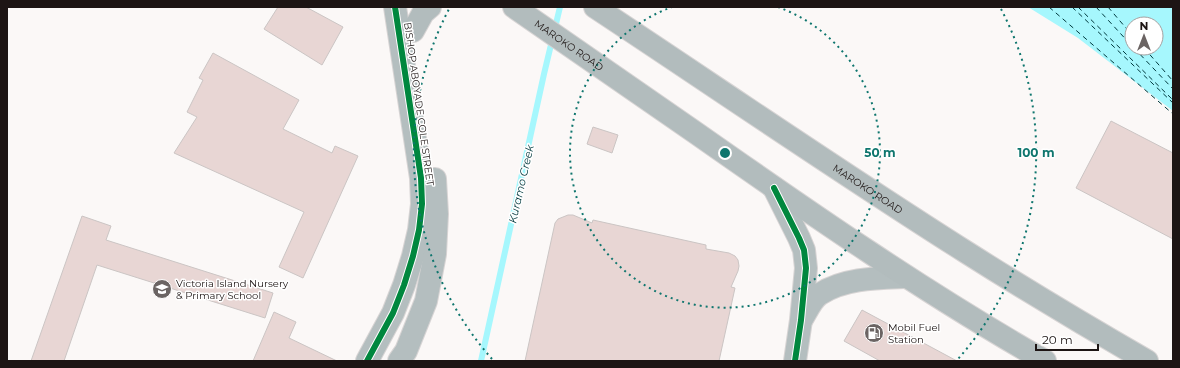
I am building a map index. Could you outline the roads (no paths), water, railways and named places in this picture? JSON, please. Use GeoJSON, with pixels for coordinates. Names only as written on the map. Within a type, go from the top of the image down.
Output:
{"type":"FeatureCollection","features":[{"type":"Feature","properties":{"kind":"highway"},"geometry":{"type":"LineString","coordinates":[[413,31],[423,13],[430,7]]}},
{"type":"Feature","properties":{"kind":"highway","name":"MAROKO ROAD"},"geometry":{"type":"LineString","coordinates":[[514,7],[774,188],[905,277],[1016,345],[1045,361]]}},
{"type":"Feature","properties":{"kind":"highway","name":"MAROKO ROAD"},"geometry":{"type":"LineString","coordinates":[[595,7],[785,134],[966,252],[1049,304],[1147,361]]}},
{"type":"Feature","properties":{"kind":"street","name":"BISHOP ABOYADE COLE STREET"},"geometry":{"type":"LineString","coordinates":[[367,361],[393,313],[404,285],[419,230],[422,204],[421,178],[395,7]]}},
{"type":"Feature","properties":{"kind":"street","name":"BISHOP ABOYADE COLE STREET"},"geometry":{"type":"LineString","coordinates":[[399,361],[406,351],[426,301],[435,254],[437,214],[435,177],[410,7]]}},
{"type":"Feature","properties":{"kind":"street"},"geometry":{"type":"LineString","coordinates":[[774,188],[804,250],[806,268],[801,320],[794,361]]}},
{"type":"Feature","properties":{"kind":"street"},"geometry":{"type":"LineString","coordinates":[[801,320],[819,294],[846,282],[874,278],[905,277]]}},
{"type":"Feature","properties":{"kind":"water"},"geometry":{"type":"Polygon","coordinates":[[[1028,7],[1173,7],[1173,111],[1078,38],[1028,7]]]}},
{"type":"Feature","properties":{"kind":"waterway","name":"Kuramo Creek"},"geometry":{"type":"LineString","coordinates":[[481,361],[560,7]]}},
{"type":"Feature","properties":{"kind":"place","name":"Victoria Island Nursery & Primary School"},"geometry":{"type":"Point","coordinates":[162,289]}},
{"type":"Feature","properties":{"kind":"place","name":"Mobil Fuel Station"},"geometry":{"type":"Point","coordinates":[874,333]}}]}
